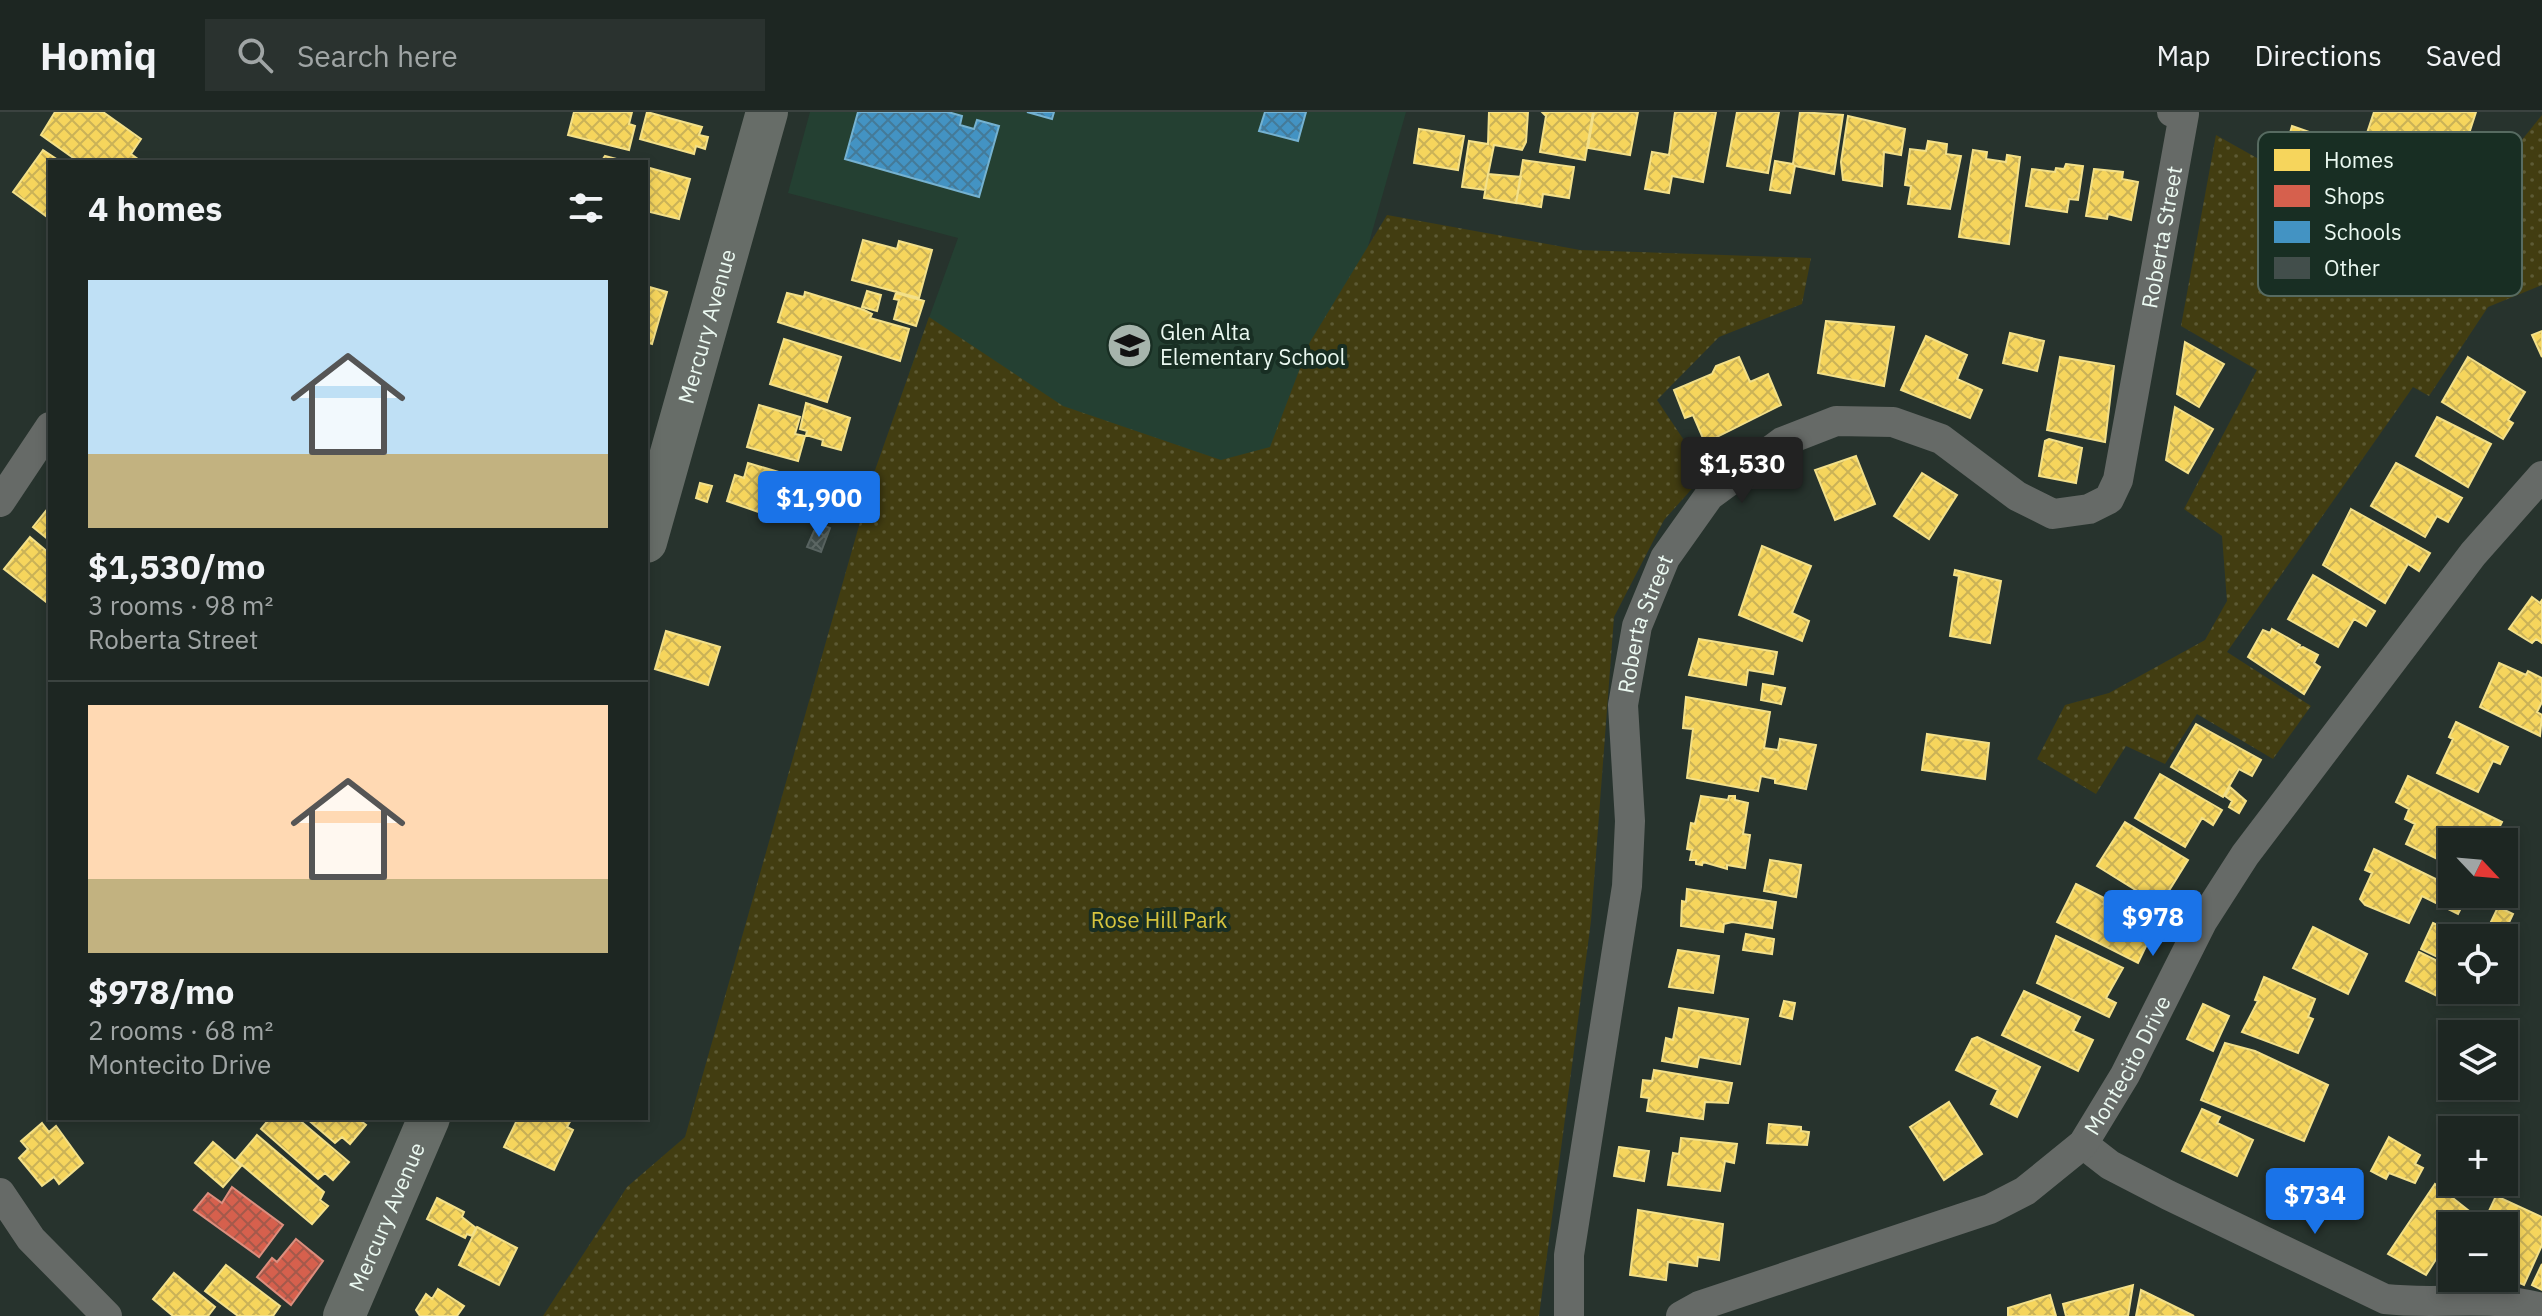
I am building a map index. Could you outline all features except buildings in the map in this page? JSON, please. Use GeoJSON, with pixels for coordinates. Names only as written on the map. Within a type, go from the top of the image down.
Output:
{"type":"FeatureCollection","features":[{"type":"Feature","properties":{"kind":"street","name":"Mercury Avenue"},"geometry":{"type":"LineString","coordinates":[[648,535],[767,112]]}},
{"type":"Feature","properties":{"kind":"street","name":"Roberta Street"},"geometry":{"type":"LineString","coordinates":[[1569,1316],[1569,1255],[1627,886],[1630,821],[1623,705],[1637,626],[1665,558],[1709,496],[1782,442],[1836,421],[1893,422],[1941,439],[2017,496],[2053,514],[2089,509],[2109,499],[2118,480],[2178,113]]}},
{"type":"Feature","properties":{"kind":"street"},"geometry":{"type":"LineString","coordinates":[[0,502],[48,430]]}},
{"type":"Feature","properties":{"kind":"street","name":"Montecito Drive"},"geometry":{"type":"LineString","coordinates":[[1681,1316],[1699,1306],[1990,1209],[2025,1191],[2083,1144],[2125,1075],[2202,922],[2245,855],[2473,554],[2542,476]]}},
{"type":"Feature","properties":{"kind":"street","name":"Mercury Avenue"},"geometry":{"type":"LineString","coordinates":[[344,1316],[428,1120]]}},
{"type":"Feature","properties":{"kind":"street"},"geometry":{"type":"LineString","coordinates":[[2083,1144],[2110,1165],[2168,1195],[2385,1299],[2424,1304],[2478,1300],[2542,1308]]}},
{"type":"Feature","properties":{"kind":"street"},"geometry":{"type":"LineString","coordinates":[[0,1193],[31,1239],[107,1316]]}},
{"type":"Feature","properties":{"kind":"shaded area","name":"Glen Alta Elementary School"},"geometry":{"type":"Polygon","coordinates":[[[810,112],[1406,112],[1313,441],[1375,545],[909,373],[958,238],[788,193],[810,112]]]}},
{"type":"Feature","properties":{"kind":"green space"},"geometry":{"type":"Polygon","coordinates":[[[2542,115],[2542,285],[2522,293],[2522,140],[2542,115]]]}},
{"type":"Feature","properties":{"kind":"green space"},"geometry":{"type":"Polygon","coordinates":[[[2216,135],[2258,159],[2258,296],[2515,296],[2488,307],[2429,396],[2413,387],[2227,652],[2311,706],[2273,759],[2197,714],[2165,764],[2126,746],[2096,794],[2037,759],[2065,705],[2109,693],[2205,640],[2227,601],[2222,536],[2184,509],[2257,370],[2181,326],[2216,135]]]}},
{"type":"Feature","properties":{"kind":"green space","name":"Rose Hill Park"},"geometry":{"type":"Polygon","coordinates":[[[1387,215],[1580,250],[1811,258],[1802,304],[1719,337],[1657,400],[1706,473],[1664,520],[1614,617],[1591,921],[1539,1316],[543,1316],[627,1187],[685,1137],[874,473],[929,317],[1063,406],[1221,460],[1270,447],[1310,342],[1387,215]]]}},
{"type":"Feature","properties":{"kind":"place","name":"Glen Alta Elementary School"},"geometry":{"type":"Point","coordinates":[1129,345]}}]}
